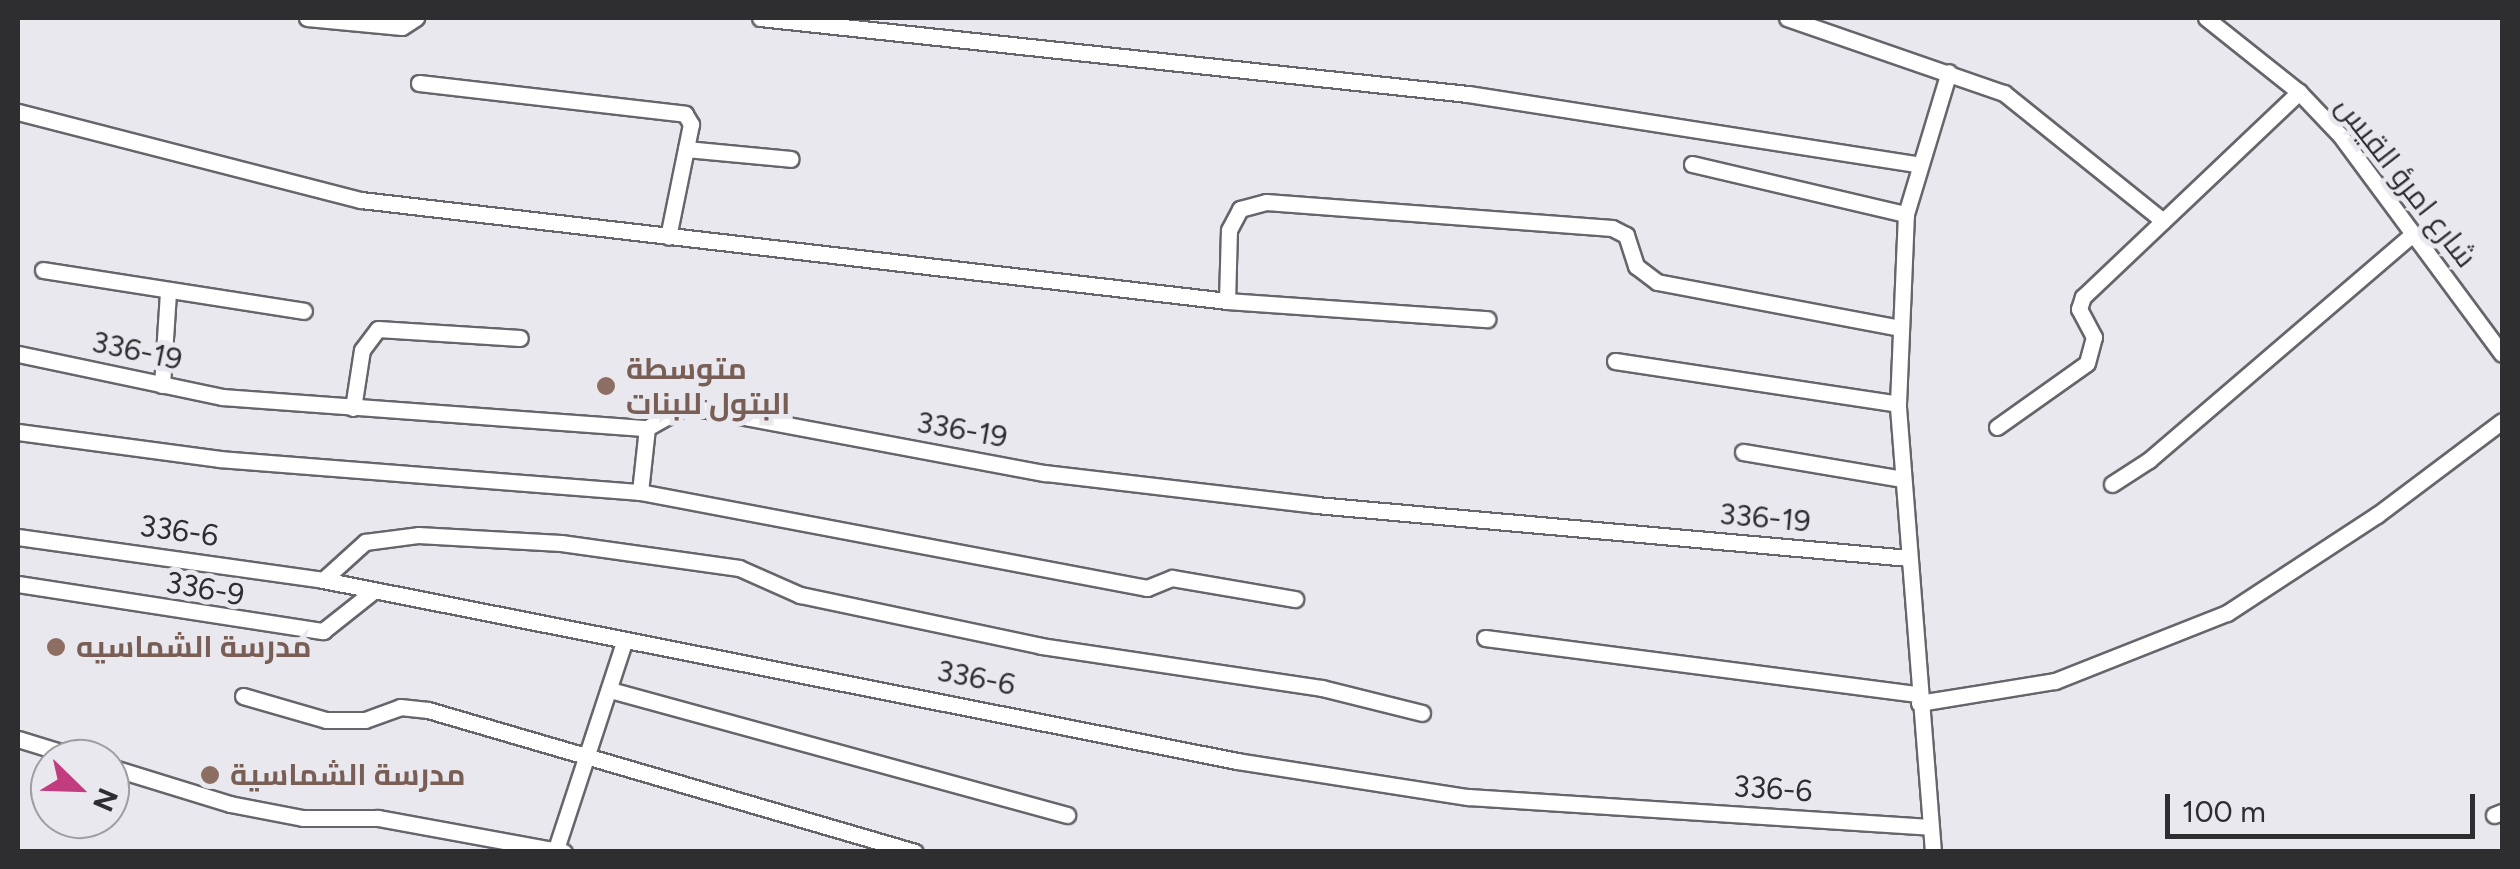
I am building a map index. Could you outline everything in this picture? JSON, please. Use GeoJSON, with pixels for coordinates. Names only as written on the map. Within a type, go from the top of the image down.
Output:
{"type":"FeatureCollection","features":[{"type":"Feature","properties":{"kind":"street"},"geometry":{"type":"LineString","coordinates":[[306,18],[402,27],[416,18]]}},
{"type":"Feature","properties":{"kind":"street"},"geometry":{"type":"LineString","coordinates":[[760,18],[1468,94],[1918,164]]}},
{"type":"Feature","properties":{"kind":"street"},"geometry":{"type":"LineString","coordinates":[[1787,18],[2004,93],[2163,221]]}},
{"type":"Feature","properties":{"kind":"street","name":"شارع امرؤ القيس"},"geometry":{"type":"LineString","coordinates":[[2206,18],[2299,92],[2413,234],[2502,354]]}},
{"type":"Feature","properties":{"kind":"street"},"geometry":{"type":"LineString","coordinates":[[1934,852],[1898,404],[1906,214],[1918,164],[1949,72]]}},
{"type":"Feature","properties":{"kind":"street"},"geometry":{"type":"LineString","coordinates":[[420,83],[685,114],[691,124],[668,237]]}},
{"type":"Feature","properties":{"kind":"street"},"geometry":{"type":"LineString","coordinates":[[1997,427],[2087,363],[2094,337],[2079,309],[2083,298],[2299,92]]}},
{"type":"Feature","properties":{"kind":"street"},"geometry":{"type":"LineString","coordinates":[[18,112],[361,200],[1227,300],[1487,318]]}},
{"type":"Feature","properties":{"kind":"street"},"geometry":{"type":"LineString","coordinates":[[686,149],[791,160]]}},
{"type":"Feature","properties":{"kind":"street"},"geometry":{"type":"LineString","coordinates":[[1692,164],[1906,214]]}},
{"type":"Feature","properties":{"kind":"street"},"geometry":{"type":"LineString","coordinates":[[1227,300],[1228,230],[1240,208],[1266,202],[1612,228],[1626,235],[1636,266],[1656,282],[1900,328]]}},
{"type":"Feature","properties":{"kind":"street"},"geometry":{"type":"LineString","coordinates":[[2112,484],[2413,234]]}},
{"type":"Feature","properties":{"kind":"street"},"geometry":{"type":"LineString","coordinates":[[43,270],[168,293],[304,311]]}},
{"type":"Feature","properties":{"kind":"street"},"geometry":{"type":"LineString","coordinates":[[162,385],[168,293]]}},
{"type":"Feature","properties":{"kind":"street"},"geometry":{"type":"LineString","coordinates":[[353,408],[362,350],[378,329],[520,338]]}},
{"type":"Feature","properties":{"kind":"street","name":"336-19"},"geometry":{"type":"LineString","coordinates":[[18,354],[162,385],[353,408],[646,428],[686,406],[1045,472],[1316,505],[1908,558]]}},
{"type":"Feature","properties":{"kind":"street"},"geometry":{"type":"LineString","coordinates":[[1615,361],[1898,404]]}},
{"type":"Feature","properties":{"kind":"street"},"geometry":{"type":"LineString","coordinates":[[1484,638],[1919,698],[2055,681],[2227,613],[2377,515],[2502,421]]}},
{"type":"Feature","properties":{"kind":"street"},"geometry":{"type":"LineString","coordinates":[[640,492],[646,428]]}},
{"type":"Feature","properties":{"kind":"street"},"geometry":{"type":"LineString","coordinates":[[18,432],[220,459],[640,492],[1147,588],[1172,578],[1295,599]]}},
{"type":"Feature","properties":{"kind":"street"},"geometry":{"type":"LineString","coordinates":[[1743,452],[1903,478]]}},
{"type":"Feature","properties":{"kind":"street"},"geometry":{"type":"LineString","coordinates":[[323,580],[365,542],[418,535],[561,543],[739,568],[800,596],[1202,675],[1322,688],[1422,713]]}},
{"type":"Feature","properties":{"kind":"street","name":"336-6"},"geometry":{"type":"LineString","coordinates":[[18,537],[323,580],[371,593],[1237,761],[1468,797],[1930,827]]}},
{"type":"Feature","properties":{"kind":"street","name":"336-9"},"geometry":{"type":"LineString","coordinates":[[18,584],[323,631],[371,593]]}},
{"type":"Feature","properties":{"kind":"street"},"geometry":{"type":"LineString","coordinates":[[130,772],[303,818],[378,818],[560,850],[624,642]]}},
{"type":"Feature","properties":{"kind":"street"},"geometry":{"type":"LineString","coordinates":[[610,690],[1067,815]]}},
{"type":"Feature","properties":{"kind":"street"},"geometry":{"type":"LineString","coordinates":[[244,696],[326,720],[365,720],[400,707],[428,710],[915,852]]}},
{"type":"Feature","properties":{"kind":"place","name":"متوسطة البتول للبنات"},"geometry":{"type":"Point","coordinates":[606,386]}},
{"type":"Feature","properties":{"kind":"place","name":"مدرسة الشماسيه"},"geometry":{"type":"Point","coordinates":[56,647]}},
{"type":"Feature","properties":{"kind":"place","name":"مدرسة الشماسية"},"geometry":{"type":"Point","coordinates":[210,775]}}]}
